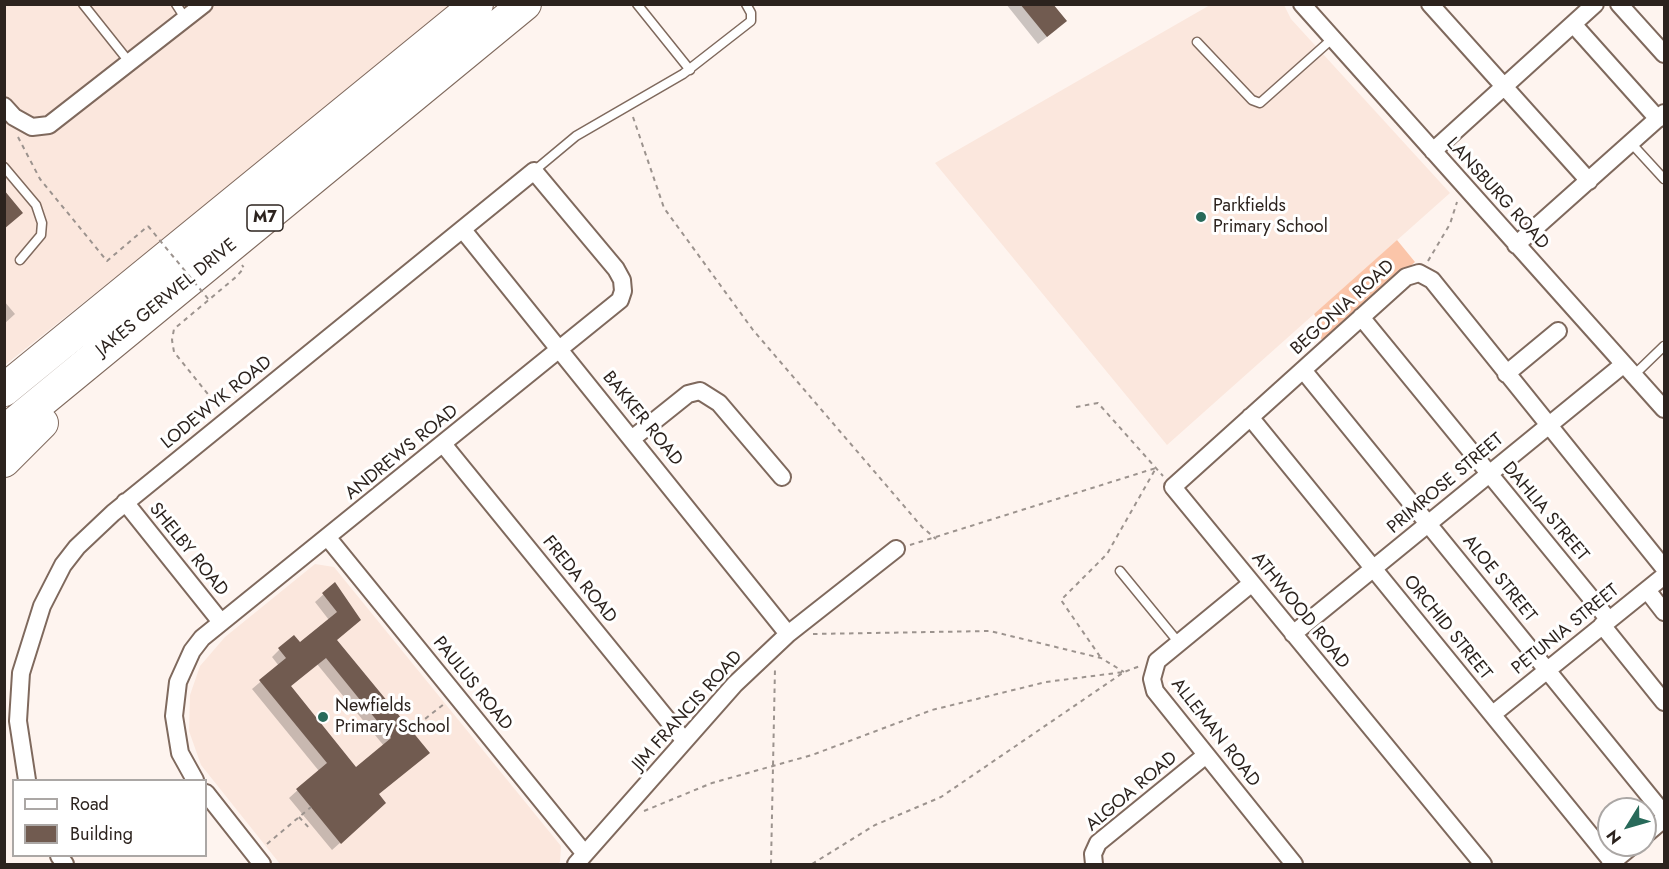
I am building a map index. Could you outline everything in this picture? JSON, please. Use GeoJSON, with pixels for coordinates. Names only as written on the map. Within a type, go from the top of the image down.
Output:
{"type":"FeatureCollection","features":[{"type":"Feature","properties":{"kind":"highway","name":"JAKES GERWEL DRIVE"},"geometry":{"type":"LineString","coordinates":[[4,390],[477,4]]}},
{"type":"Feature","properties":{"kind":"highway","name":"JAKES GERWEL DRIVE"},"geometry":{"type":"LineString","coordinates":[[4,432],[525,4]]}},
{"type":"Feature","properties":{"kind":"highway"},"geometry":{"type":"LineString","coordinates":[[4,461],[180,288]]}},
{"type":"Feature","properties":{"kind":"highway"},"geometry":{"type":"LineString","coordinates":[[4,374],[102,310]]}},
{"type":"Feature","properties":{"kind":"street"},"geometry":{"type":"LineString","coordinates":[[4,106],[14,117],[32,127],[49,125],[130,63],[180,11],[204,4]]}},
{"type":"Feature","properties":{"kind":"street","name":"LANSBURG ROAD"},"geometry":{"type":"LineString","coordinates":[[1302,4],[1516,245],[1665,408]]}},
{"type":"Feature","properties":{"kind":"street"},"geometry":{"type":"LineString","coordinates":[[1430,4],[1588,181]]}},
{"type":"Feature","properties":{"kind":"street"},"geometry":{"type":"LineString","coordinates":[[1433,151],[1595,4]]}},
{"type":"Feature","properties":{"kind":"street"},"geometry":{"type":"LineString","coordinates":[[1619,4],[1665,54]]}},
{"type":"Feature","properties":{"kind":"street"},"geometry":{"type":"LineString","coordinates":[[1516,245],[1661,116],[1573,24]]}},
{"type":"Feature","properties":{"kind":"street","name":"LODEWYK ROAD"},"geometry":{"type":"LineString","coordinates":[[27,779],[18,721],[21,673],[29,640],[42,606],[63,565],[83,541],[125,502],[534,171]]}},
{"type":"Feature","properties":{"kind":"street","name":"ANDREWS ROAD"},"geometry":{"type":"LineString","coordinates":[[194,779],[180,753],[174,716],[178,682],[192,651],[221,622],[614,307],[623,291],[622,280],[534,171]]}},
{"type":"Feature","properties":{"kind":"street","name":"BAKKER ROAD"},"geometry":{"type":"LineString","coordinates":[[463,230],[633,438],[788,634]]}},
{"type":"Feature","properties":{"kind":"street","name":"BEGONIA ROAD"},"geometry":{"type":"LineString","coordinates":[[1173,487],[1409,274],[1419,273],[1432,280],[1547,426],[1665,568]]}},
{"type":"Feature","properties":{"kind":"street","name":"DAHLIA STREET"},"geometry":{"type":"LineString","coordinates":[[1361,317],[1606,622],[1665,702]]}},
{"type":"Feature","properties":{"kind":"street"},"geometry":{"type":"LineString","coordinates":[[1506,374],[1558,331]]}},
{"type":"Feature","properties":{"kind":"street","name":"ALOE STREET"},"geometry":{"type":"LineString","coordinates":[[1303,370],[1665,814]]}},
{"type":"Feature","properties":{"kind":"street","name":"PRIMROSE STREET"},"geometry":{"type":"LineString","coordinates":[[1293,634],[1547,426],[1629,370]]}},
{"type":"Feature","properties":{"kind":"street"},"geometry":{"type":"LineString","coordinates":[[633,438],[688,394],[700,391],[719,403],[782,477]]}},
{"type":"Feature","properties":{"kind":"street","name":"ORCHID STREET"},"geometry":{"type":"LineString","coordinates":[[1250,417],[1493,714],[1612,864]]}},
{"type":"Feature","properties":{"kind":"street","name":"FREDA ROAD"},"geometry":{"type":"LineString","coordinates":[[443,444],[684,740]]}},
{"type":"Feature","properties":{"kind":"street","name":"ATHWOOD ROAD"},"geometry":{"type":"LineString","coordinates":[[1173,487],[1483,864]]}},
{"type":"Feature","properties":{"kind":"street","name":"SHELBY ROAD"},"geometry":{"type":"LineString","coordinates":[[125,502],[221,622]]}},
{"type":"Feature","properties":{"kind":"street","name":"PAULUS ROAD"},"geometry":{"type":"LineString","coordinates":[[328,538],[455,694],[581,859]]}},
{"type":"Feature","properties":{"kind":"street","name":"JIM FRANCIS ROAD"},"geometry":{"type":"LineString","coordinates":[[581,859],[735,684],[788,634],[896,549]]}},
{"type":"Feature","properties":{"kind":"street","name":"PETUNIA STREET"},"geometry":{"type":"LineString","coordinates":[[1493,714],[1665,576]]}},
{"type":"Feature","properties":{"kind":"street","name":"ALLEMAN ROAD"},"geometry":{"type":"LineString","coordinates":[[1252,583],[1157,661],[1152,679],[1155,691],[1294,864]]}},
{"type":"Feature","properties":{"kind":"street"},"geometry":{"type":"LineString","coordinates":[[1647,590],[1665,612]]}},
{"type":"Feature","properties":{"kind":"street","name":"ALGOA ROAD"},"geometry":{"type":"LineString","coordinates":[[1094,864],[1093,854],[1098,843],[1206,755]]}},
{"type":"Feature","properties":{"kind":"street"},"geometry":{"type":"LineString","coordinates":[[207,794],[258,859]]}},
{"type":"Feature","properties":{"kind":"lane"},"geometry":{"type":"LineString","coordinates":[[82,4],[130,63]]}},
{"type":"Feature","properties":{"kind":"lane"},"geometry":{"type":"LineString","coordinates":[[637,4],[690,70]]}},
{"type":"Feature","properties":{"kind":"lane","name":"LODEWYK ROAD"},"geometry":{"type":"LineString","coordinates":[[534,171],[576,136],[690,70],[751,21],[752,13],[746,4]]}},
{"type":"Feature","properties":{"kind":"lane"},"geometry":{"type":"LineString","coordinates":[[1197,42],[1252,100],[1260,103],[1332,39]]}},
{"type":"Feature","properties":{"kind":"lane"},"geometry":{"type":"LineString","coordinates":[[1631,143],[1665,179]]}},
{"type":"Feature","properties":{"kind":"lane"},"geometry":{"type":"LineString","coordinates":[[4,167],[36,205],[42,223],[41,235],[20,260]]}},
{"type":"Feature","properties":{"kind":"lane"},"geometry":{"type":"LineString","coordinates":[[1629,370],[1665,346]]}},
{"type":"Feature","properties":{"kind":"lane"},"geometry":{"type":"LineString","coordinates":[[1120,571],[1179,643]]}},
{"type":"Feature","properties":{"kind":"path"},"geometry":{"type":"LineString","coordinates":[[629,106],[664,208],[753,330],[922,527],[936,539]]}},
{"type":"Feature","properties":{"kind":"path"},"geometry":{"type":"LineString","coordinates":[[13,130],[40,179],[107,261],[148,226],[209,300]]}},
{"type":"Feature","properties":{"kind":"path"},"geometry":{"type":"LineString","coordinates":[[1419,273],[1450,224],[1457,203],[1468,191]]}},
{"type":"Feature","properties":{"kind":"path"},"geometry":{"type":"LineString","coordinates":[[228,419],[174,352],[172,340],[174,329],[236,277]]}},
{"type":"Feature","properties":{"kind":"path"},"geometry":{"type":"LineString","coordinates":[[1076,407],[1098,403],[1173,487]]}},
{"type":"Feature","properties":{"kind":"path"},"geometry":{"type":"LineString","coordinates":[[896,549],[936,539],[1156,468]]}},
{"type":"Feature","properties":{"kind":"path"},"geometry":{"type":"LineString","coordinates":[[1101,658],[1061,600],[1107,554],[1156,468]]}},
{"type":"Feature","properties":{"kind":"path"},"geometry":{"type":"LineString","coordinates":[[788,634],[990,631],[1101,658],[1124,672]]}},
{"type":"Feature","properties":{"kind":"path"},"geometry":{"type":"LineString","coordinates":[[770,651],[776,666],[771,864]]}},
{"type":"Feature","properties":{"kind":"path"},"geometry":{"type":"LineString","coordinates":[[618,818],[712,783],[812,755],[932,710],[1046,682],[1124,672],[1157,661]]}},
{"type":"Feature","properties":{"kind":"path"},"geometry":{"type":"LineString","coordinates":[[812,864],[875,825],[940,797],[1124,672]]}},
{"type":"Feature","properties":{"kind":"path"},"geometry":{"type":"LineString","coordinates":[[411,730],[455,694]]}},
{"type":"Feature","properties":{"kind":"path"},"geometry":{"type":"LineString","coordinates":[[258,859],[311,807]]}},
{"type":"Feature","properties":{"kind":"path"},"geometry":{"type":"LineString","coordinates":[[299,817],[310,830]]}},
{"type":"Feature","properties":{"kind":"shaded area"},"geometry":{"type":"Polygon","coordinates":[[[5,5],[457,5],[5,365],[5,5]]]}},
{"type":"Feature","properties":{"kind":"shaded area","name":"Parkfields Primary School"},"geometry":{"type":"Polygon","coordinates":[[[1210,5],[1284,5],[1291,19],[1450,193],[1167,445],[935,163],[1210,5]]]}},
{"type":"Feature","properties":{"kind":"shaded area"},"geometry":{"type":"Polygon","coordinates":[[[1397,240],[1415,262],[1325,343],[1316,333],[1318,321],[1314,314],[1397,240]]]}},
{"type":"Feature","properties":{"kind":"shaded area","name":"Newfields Primary School"},"geometry":{"type":"Polygon","coordinates":[[[315,564],[334,567],[561,846],[560,862],[557,864],[280,864],[201,765],[189,731],[190,695],[200,666],[225,637],[315,564]]]}},
{"type":"Feature","properties":{"kind":"building"},"geometry":{"type":"Polygon","coordinates":[[[1020,4],[1053,4],[1067,21],[1047,37],[1020,4]]]}},
{"type":"Feature","properties":{"kind":"building"},"geometry":{"type":"Polygon","coordinates":[[[4,190],[23,213],[4,229],[4,190]]]}},
{"type":"Feature","properties":{"kind":"building"},"geometry":{"type":"Polygon","coordinates":[[[335,582],[361,620],[337,640],[430,753],[379,794],[386,803],[341,844],[296,789],[327,763],[259,680],[286,658],[278,648],[294,635],[300,642],[337,612],[322,593],[335,582]],[[326,658],[291,686],[356,767],[391,738],[326,658]]]}},
{"type":"Feature","properties":{"kind":"place","name":"Parkfields Primary School"},"geometry":{"type":"Point","coordinates":[1201,217]}},
{"type":"Feature","properties":{"kind":"place","name":"Newfields Primary School"},"geometry":{"type":"Point","coordinates":[323,717]}}]}
